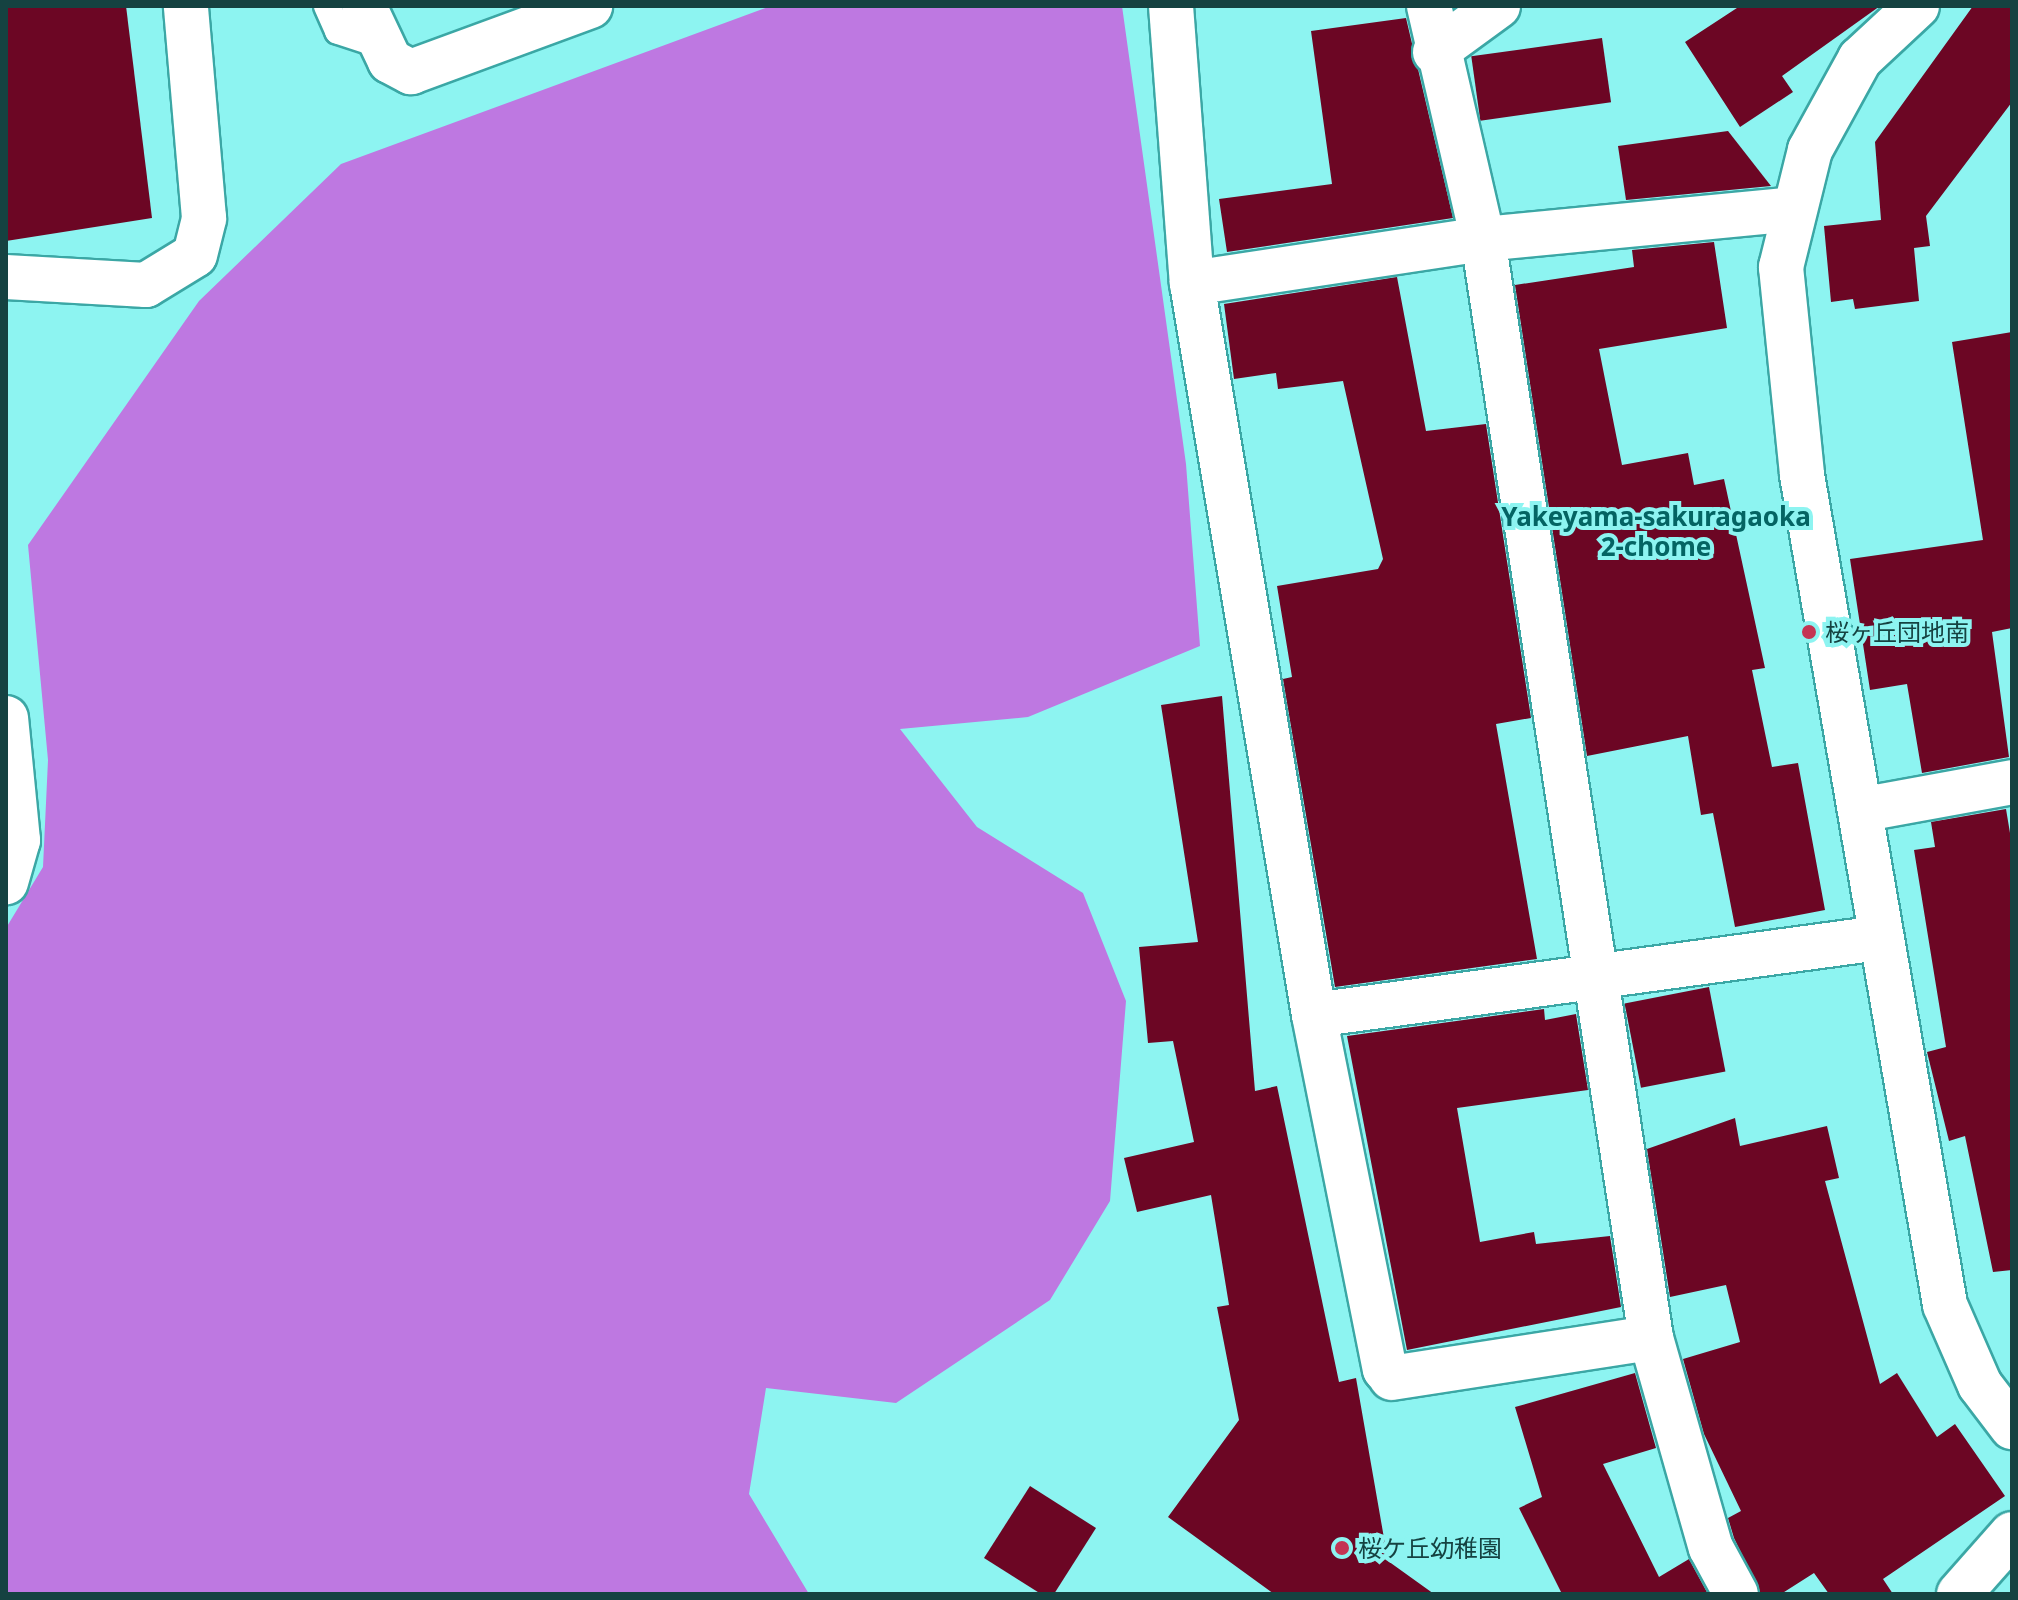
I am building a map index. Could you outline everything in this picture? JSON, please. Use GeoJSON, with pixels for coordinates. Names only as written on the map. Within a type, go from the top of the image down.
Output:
{"type":"FeatureCollection","features":[{"type":"Feature","properties":{"kind":"street"},"geometry":{"type":"LineString","coordinates":[[6,277],[146,285],[195,255],[204,218],[186,6]]}},
{"type":"Feature","properties":{"kind":"street"},"geometry":{"type":"LineString","coordinates":[[364,6],[381,45],[411,72],[590,6]]}},
{"type":"Feature","properties":{"kind":"street"},"geometry":{"type":"LineString","coordinates":[[1171,6],[1192,283],[1314,1015],[1392,1378],[1651,1338]]}},
{"type":"Feature","properties":{"kind":"street"},"geometry":{"type":"LineString","coordinates":[[1429,6],[1435,52],[1483,239],[1651,1338],[1711,1548],[1736,1594]]}},
{"type":"Feature","properties":{"kind":"street"},"geometry":{"type":"LineString","coordinates":[[1435,52],[1498,6]]}},
{"type":"Feature","properties":{"kind":"street"},"geometry":{"type":"LineString","coordinates":[[1917,6],[1860,59],[1810,150],[1781,267],[1802,475],[1879,938],[1945,1305],[1980,1385],[2012,1427]]}},
{"type":"Feature","properties":{"kind":"street"},"geometry":{"type":"LineString","coordinates":[[1192,283],[1483,239],[1793,209]]}},
{"type":"Feature","properties":{"kind":"street"},"geometry":{"type":"LineString","coordinates":[[6,718],[18,840],[6,882]]}},
{"type":"Feature","properties":{"kind":"street"},"geometry":{"type":"LineString","coordinates":[[1860,810],[2012,782]]}},
{"type":"Feature","properties":{"kind":"street"},"geometry":{"type":"LineString","coordinates":[[1314,1015],[1596,972],[1879,938]]}},
{"type":"Feature","properties":{"kind":"street"},"geometry":{"type":"LineString","coordinates":[[1959,1594],[2012,1534]]}},
{"type":"Feature","properties":{"kind":"lane"},"geometry":{"type":"LineString","coordinates":[[327,6],[338,31],[381,45]]}},
{"type":"Feature","properties":{"kind":"shaded area"},"geometry":{"type":"Polygon","coordinates":[[[771,6],[1122,6],[1186,464],[1200,646],[1028,717],[900,729],[977,827],[1083,893],[1126,1001],[1110,1201],[1050,1300],[896,1403],[766,1388],[749,1494],[809,1594],[6,1594],[6,928],[43,867],[48,760],[28,545],[199,301],[341,164],[771,6]]]}},
{"type":"Feature","properties":{"kind":"building"},"geometry":{"type":"Polygon","coordinates":[[[6,6],[126,6],[152,218],[6,241],[6,6]]]}},
{"type":"Feature","properties":{"kind":"building"},"geometry":{"type":"Polygon","coordinates":[[[1740,6],[1880,6],[1782,76],[1793,92],[1740,127],[1685,42],[1740,6]]]}},
{"type":"Feature","properties":{"kind":"building"},"geometry":{"type":"Polygon","coordinates":[[[1973,6],[2012,6],[2012,102],[1926,216],[1930,246],[1914,248],[1919,301],[1855,309],[1853,299],[1831,302],[1824,226],[1881,220],[1875,142],[1973,6]]]}},
{"type":"Feature","properties":{"kind":"building"},"geometry":{"type":"Polygon","coordinates":[[[1406,18],[1453,218],[1227,252],[1219,199],[1332,184],[1311,31],[1406,18]]]}},
{"type":"Feature","properties":{"kind":"building"},"geometry":{"type":"Polygon","coordinates":[[[1602,38],[1611,102],[1480,121],[1471,56],[1602,38]]]}},
{"type":"Feature","properties":{"kind":"building"},"geometry":{"type":"Polygon","coordinates":[[[1728,131],[1771,186],[1626,200],[1618,146],[1728,131]]]}},
{"type":"Feature","properties":{"kind":"building"},"geometry":{"type":"Polygon","coordinates":[[[1714,242],[1727,328],[1599,349],[1622,465],[1688,453],[1694,485],[1724,479],[1765,668],[1752,670],[1772,767],[1798,763],[1825,910],[1735,927],[1713,813],[1701,815],[1688,736],[1587,756],[1515,285],[1634,267],[1632,250],[1714,242]]]}},
{"type":"Feature","properties":{"kind":"building"},"geometry":{"type":"Polygon","coordinates":[[[1397,277],[1426,431],[1486,424],[1531,718],[1496,724],[1537,959],[1335,987],[1283,679],[1292,677],[1277,586],[1378,569],[1383,559],[1343,381],[1278,389],[1276,373],[1234,379],[1224,304],[1397,277]]]}},
{"type":"Feature","properties":{"kind":"building"},"geometry":{"type":"Polygon","coordinates":[[[2012,332],[2012,628],[1992,632],[2009,757],[1922,773],[1907,684],[1870,690],[1850,559],[1983,540],[1952,342],[2012,332]]]}},
{"type":"Feature","properties":{"kind":"building"},"geometry":{"type":"Polygon","coordinates":[[[1222,696],[1255,1091],[1277,1086],[1339,1382],[1356,1378],[1388,1561],[1434,1594],[1274,1594],[1168,1517],[1239,1420],[1217,1307],[1229,1305],[1211,1195],[1137,1212],[1124,1158],[1194,1142],[1173,1041],[1148,1043],[1139,947],[1198,942],[1161,705],[1222,696]]]}},
{"type":"Feature","properties":{"kind":"building"},"geometry":{"type":"Polygon","coordinates":[[[2006,809],[2012,845],[2012,1270],[1993,1272],[1965,1136],[1949,1141],[1927,1052],[1946,1047],[1914,850],[1935,847],[1931,822],[2006,809]]]}},
{"type":"Feature","properties":{"kind":"building"},"geometry":{"type":"Polygon","coordinates":[[[1709,987],[1725,1071],[1641,1088],[1625,1003],[1709,987]]]}},
{"type":"Feature","properties":{"kind":"building"},"geometry":{"type":"Polygon","coordinates":[[[1544,1009],[1545,1020],[1576,1014],[1588,1090],[1457,1108],[1480,1242],[1534,1232],[1536,1244],[1610,1236],[1621,1307],[1407,1350],[1347,1036],[1544,1009]]]}},
{"type":"Feature","properties":{"kind":"building"},"geometry":{"type":"Polygon","coordinates":[[[1735,1118],[1740,1146],[1827,1126],[1839,1178],[1825,1181],[1880,1384],[1897,1373],[1937,1437],[1955,1424],[2005,1496],[1883,1579],[1893,1594],[1829,1594],[1814,1573],[1781,1594],[1761,1594],[1734,1538],[1728,1518],[1741,1511],[1704,1434],[1683,1359],[1740,1342],[1726,1285],[1670,1297],[1647,1149],[1735,1118]]]}},
{"type":"Feature","properties":{"kind":"building"},"geometry":{"type":"Polygon","coordinates":[[[1635,1373],[1656,1448],[1603,1464],[1659,1577],[1689,1559],[1708,1594],[1562,1594],[1519,1508],[1542,1497],[1515,1407],[1635,1373]]]}},
{"type":"Feature","properties":{"kind":"building"},"geometry":{"type":"Polygon","coordinates":[[[1030,1486],[1096,1528],[1054,1594],[1041,1594],[984,1558],[1030,1486]]]}},
{"type":"Feature","properties":{"kind":"place","name":"桜ヶ丘団地南"},"geometry":{"type":"Point","coordinates":[1809,632]}},
{"type":"Feature","properties":{"kind":"place","name":"桜ケ丘幼稚園"},"geometry":{"type":"Point","coordinates":[1342,1548]}},
{"type":"Feature","properties":{"kind":"district","name":"Yakeyama-sakuragaoka 2-chome"},"geometry":{"type":"Point","coordinates":[1656,532]}}]}
